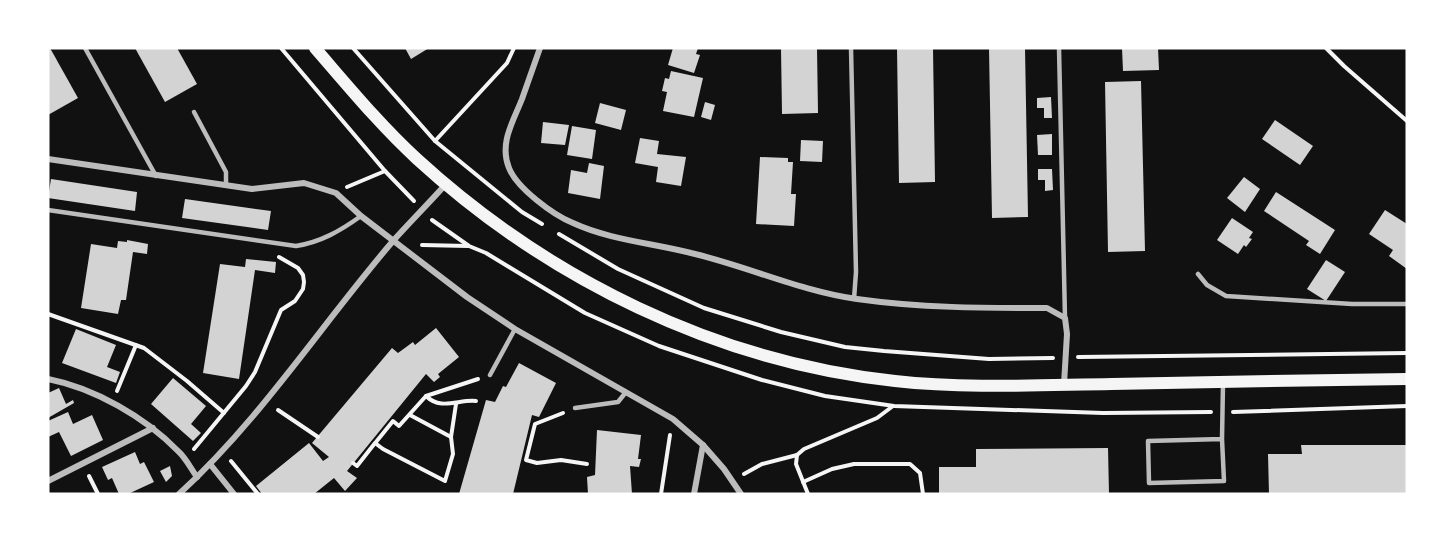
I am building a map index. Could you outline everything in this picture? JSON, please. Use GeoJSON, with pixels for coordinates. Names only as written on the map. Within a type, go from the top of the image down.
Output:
{"type":"FeatureCollection","features":[{"type":"Feature","properties":{"kind":"main road"},"geometry":{"type":"LineString","coordinates":[[315,48],[382,124],[446,184],[517,240],[566,271],[646,312],[730,345],[814,368],[894,381],[972,386],[1407,379]]}},
{"type":"Feature","properties":{"kind":"street"},"geometry":{"type":"LineString","coordinates":[[540,48],[507,133],[505,150],[508,166],[516,181],[529,194],[570,222],[596,232],[693,253],[801,286],[854,299],[919,307],[1047,308],[1065,318],[1067,334],[1064,385]]}},
{"type":"Feature","properties":{"kind":"street"},"geometry":{"type":"LineString","coordinates":[[48,159],[252,189],[304,183],[336,192],[361,216],[466,297],[515,330],[673,419],[703,445],[741,494]]}},
{"type":"Feature","properties":{"kind":"street"},"geometry":{"type":"LineString","coordinates":[[179,494],[210,464],[287,376],[393,241],[446,184]]}},
{"type":"Feature","properties":{"kind":"street"},"geometry":{"type":"LineString","coordinates":[[48,378],[112,402],[153,428],[180,452],[197,477]]}},
{"type":"Feature","properties":{"kind":"street"},"geometry":{"type":"LineString","coordinates":[[48,481],[153,428]]}},
{"type":"Feature","properties":{"kind":"street"},"geometry":{"type":"LineString","coordinates":[[694,494],[703,445]]}},
{"type":"Feature","properties":{"kind":"street"},"geometry":{"type":"LineString","coordinates":[[210,464],[234,494]]}},
{"type":"Feature","properties":{"kind":"lane"},"geometry":{"type":"LineString","coordinates":[[85,48],[156,176]]}},
{"type":"Feature","properties":{"kind":"lane"},"geometry":{"type":"LineString","coordinates":[[851,48],[856,272],[854,299]]}},
{"type":"Feature","properties":{"kind":"lane"},"geometry":{"type":"LineString","coordinates":[[1059,48],[1065,318]]}},
{"type":"Feature","properties":{"kind":"lane"},"geometry":{"type":"LineString","coordinates":[[194,112],[226,172],[226,185]]}},
{"type":"Feature","properties":{"kind":"lane"},"geometry":{"type":"LineString","coordinates":[[48,210],[296,246],[316,243],[344,229],[361,216]]}},
{"type":"Feature","properties":{"kind":"lane"},"geometry":{"type":"LineString","coordinates":[[1198,274],[1207,285],[1226,296],[1352,304],[1407,304]]}},
{"type":"Feature","properties":{"kind":"lane"},"geometry":{"type":"LineString","coordinates":[[490,375],[515,330]]}},
{"type":"Feature","properties":{"kind":"lane"},"geometry":{"type":"LineString","coordinates":[[1222,439],[1148,441],[1149,483],[1224,481],[1223,382]]}},
{"type":"Feature","properties":{"kind":"lane"},"geometry":{"type":"LineString","coordinates":[[574,408],[618,402],[626,392]]}},
{"type":"Feature","properties":{"kind":"path"},"geometry":{"type":"LineString","coordinates":[[281,48],[385,171],[434,221],[469,246],[421,245]]}},
{"type":"Feature","properties":{"kind":"path"},"geometry":{"type":"LineString","coordinates":[[435,141],[507,63],[514,48]]}},
{"type":"Feature","properties":{"kind":"path"},"geometry":{"type":"LineString","coordinates":[[1326,48],[1407,121]]}},
{"type":"Feature","properties":{"kind":"path"},"geometry":{"type":"LineString","coordinates":[[336,192],[385,171]]}},
{"type":"Feature","properties":{"kind":"path"},"geometry":{"type":"LineString","coordinates":[[185,459],[255,372],[281,310],[295,301],[303,289],[303,275],[291,263],[280,258],[273,243]]}},
{"type":"Feature","properties":{"kind":"path"},"geometry":{"type":"LineString","coordinates":[[48,314],[136,345],[153,354],[224,413]]}},
{"type":"Feature","properties":{"kind":"path"},"geometry":{"type":"LineString","coordinates":[[112,402],[136,345]]}},
{"type":"Feature","properties":{"kind":"path"},"geometry":{"type":"LineString","coordinates":[[353,463],[357,466],[393,421],[399,426],[426,396],[490,375]]}},
{"type":"Feature","properties":{"kind":"path"},"geometry":{"type":"LineString","coordinates":[[426,396],[432,402],[456,404],[476,401]]}},
{"type":"Feature","properties":{"kind":"path"},"geometry":{"type":"LineString","coordinates":[[375,443],[445,481],[453,454],[451,437],[456,404]]}},
{"type":"Feature","properties":{"kind":"path"},"geometry":{"type":"LineString","coordinates":[[732,481],[762,464],[796,455],[804,449],[877,418],[894,406]]}},
{"type":"Feature","properties":{"kind":"path"},"geometry":{"type":"LineString","coordinates":[[574,408],[535,424],[526,460],[537,463],[561,460],[587,464]]}},
{"type":"Feature","properties":{"kind":"path"},"geometry":{"type":"LineString","coordinates":[[278,410],[318,437]]}},
{"type":"Feature","properties":{"kind":"path"},"geometry":{"type":"LineString","coordinates":[[410,415],[451,437]]}},
{"type":"Feature","properties":{"kind":"path"},"geometry":{"type":"LineString","coordinates":[[661,494],[670,434]]}},
{"type":"Feature","properties":{"kind":"path"},"geometry":{"type":"LineString","coordinates":[[796,455],[796,464],[808,494]]}},
{"type":"Feature","properties":{"kind":"path"},"geometry":{"type":"LineString","coordinates":[[231,461],[258,494]]}},
{"type":"Feature","properties":{"kind":"path"},"geometry":{"type":"LineString","coordinates":[[84,464],[98,494]]}},
{"type":"Feature","properties":{"kind":"path"},"geometry":{"type":"LineString","coordinates":[[803,482],[832,469],[854,464],[910,464],[920,473],[922,494]]}},
{"type":"Feature","properties":{"kind":"building"},"geometry":{"type":"Polygon","coordinates":[[[48,48],[78,98],[48,115],[48,48]]]}},
{"type":"Feature","properties":{"kind":"building"},"geometry":{"type":"Polygon","coordinates":[[[135,48],[177,48],[197,84],[165,102],[135,48]]]}},
{"type":"Feature","properties":{"kind":"building"},"geometry":{"type":"Polygon","coordinates":[[[405,48],[429,48],[411,59],[405,48]]]}},
{"type":"Feature","properties":{"kind":"building"},"geometry":{"type":"Polygon","coordinates":[[[673,48],[698,48],[696,54],[700,55],[694,73],[668,65],[673,48]]]}},
{"type":"Feature","properties":{"kind":"building"},"geometry":{"type":"Polygon","coordinates":[[[781,48],[817,48],[818,113],[782,114],[781,48]]]}},
{"type":"Feature","properties":{"kind":"building"},"geometry":{"type":"Polygon","coordinates":[[[897,48],[933,48],[935,182],[899,183],[897,48]]]}},
{"type":"Feature","properties":{"kind":"building"},"geometry":{"type":"Polygon","coordinates":[[[989,48],[1025,48],[1028,217],[992,218],[989,48]]]}},
{"type":"Feature","properties":{"kind":"building"},"geometry":{"type":"Polygon","coordinates":[[[1122,48],[1158,48],[1159,70],[1123,71],[1122,48]]]}},
{"type":"Feature","properties":{"kind":"building"},"geometry":{"type":"Polygon","coordinates":[[[671,71],[703,78],[694,117],[663,111],[667,92],[662,91],[665,78],[669,79],[671,71]]]}},
{"type":"Feature","properties":{"kind":"building"},"geometry":{"type":"Polygon","coordinates":[[[1141,81],[1145,251],[1108,252],[1105,82],[1141,81]]]}},
{"type":"Feature","properties":{"kind":"building"},"geometry":{"type":"Polygon","coordinates":[[[1051,97],[1052,118],[1044,118],[1044,108],[1037,108],[1037,98],[1051,97]]]}},
{"type":"Feature","properties":{"kind":"building"},"geometry":{"type":"Polygon","coordinates":[[[705,102],[715,105],[711,120],[701,117],[705,102]]]}},
{"type":"Feature","properties":{"kind":"building"},"geometry":{"type":"Polygon","coordinates":[[[600,103],[626,110],[621,130],[595,123],[600,103]]]}},
{"type":"Feature","properties":{"kind":"building"},"geometry":{"type":"Polygon","coordinates":[[[1275,120],[1313,146],[1300,165],[1262,139],[1275,120]]]}},
{"type":"Feature","properties":{"kind":"building"},"geometry":{"type":"Polygon","coordinates":[[[543,122],[569,125],[565,145],[541,143],[543,122]]]}},
{"type":"Feature","properties":{"kind":"building"},"geometry":{"type":"Polygon","coordinates":[[[572,126],[596,130],[592,159],[567,155],[572,126]]]}},
{"type":"Feature","properties":{"kind":"building"},"geometry":{"type":"Polygon","coordinates":[[[1052,134],[1052,155],[1038,155],[1037,135],[1052,134]]]}},
{"type":"Feature","properties":{"kind":"building"},"geometry":{"type":"Polygon","coordinates":[[[640,138],[659,141],[657,154],[686,157],[681,186],[656,182],[658,167],[635,163],[640,138]]]}},
{"type":"Feature","properties":{"kind":"building"},"geometry":{"type":"Polygon","coordinates":[[[801,140],[823,141],[822,162],[800,161],[801,140]]]}},
{"type":"Feature","properties":{"kind":"building"},"geometry":{"type":"Polygon","coordinates":[[[760,157],[788,158],[788,162],[793,162],[791,194],[796,194],[794,226],[756,224],[760,157]]]}},
{"type":"Feature","properties":{"kind":"building"},"geometry":{"type":"Polygon","coordinates":[[[589,163],[604,166],[600,199],[568,193],[571,170],[587,173],[589,163]]]}},
{"type":"Feature","properties":{"kind":"building"},"geometry":{"type":"Polygon","coordinates":[[[1038,169],[1052,169],[1053,190],[1045,191],[1045,180],[1038,180],[1038,169]]]}},
{"type":"Feature","properties":{"kind":"building"},"geometry":{"type":"Polygon","coordinates":[[[1244,177],[1260,189],[1245,212],[1227,198],[1244,177]]]}},
{"type":"Feature","properties":{"kind":"building"},"geometry":{"type":"Polygon","coordinates":[[[51,179],[137,192],[135,211],[48,198],[51,179]]]}},
{"type":"Feature","properties":{"kind":"building"},"geometry":{"type":"Polygon","coordinates":[[[1276,192],[1335,230],[1320,254],[1306,245],[1309,241],[1264,211],[1276,192]]]}},
{"type":"Feature","properties":{"kind":"building"},"geometry":{"type":"Polygon","coordinates":[[[185,199],[271,211],[268,230],[182,218],[185,199]]]}},
{"type":"Feature","properties":{"kind":"building"},"geometry":{"type":"Polygon","coordinates":[[[1385,210],[1407,224],[1407,269],[1389,256],[1393,250],[1369,234],[1385,210]]]}},
{"type":"Feature","properties":{"kind":"building"},"geometry":{"type":"Polygon","coordinates":[[[1232,218],[1253,232],[1249,238],[1252,239],[1238,254],[1217,240],[1232,218]]]}},
{"type":"Feature","properties":{"kind":"building"},"geometry":{"type":"Polygon","coordinates":[[[127,240],[148,244],[147,254],[133,252],[126,300],[121,300],[118,314],[81,308],[91,244],[117,248],[118,241],[127,242],[127,240]]]}},
{"type":"Feature","properties":{"kind":"building"},"geometry":{"type":"Polygon","coordinates":[[[246,259],[276,262],[275,273],[255,270],[239,379],[203,373],[220,264],[245,267],[246,259]]]}},
{"type":"Feature","properties":{"kind":"building"},"geometry":{"type":"Polygon","coordinates":[[[1326,260],[1345,272],[1326,301],[1307,289],[1326,260]]]}},
{"type":"Feature","properties":{"kind":"building"},"geometry":{"type":"Polygon","coordinates":[[[436,328],[459,357],[438,374],[440,377],[434,382],[426,374],[347,471],[357,478],[345,491],[334,478],[314,494],[262,494],[256,486],[309,443],[323,461],[329,457],[312,443],[392,348],[398,353],[413,342],[415,345],[436,328]]]}},
{"type":"Feature","properties":{"kind":"building"},"geometry":{"type":"Polygon","coordinates":[[[76,329],[116,345],[107,367],[120,372],[116,383],[62,363],[76,329]]]}},
{"type":"Feature","properties":{"kind":"building"},"geometry":{"type":"Polygon","coordinates":[[[519,363],[556,383],[539,417],[532,415],[513,494],[459,494],[486,400],[495,402],[519,363]]]}},
{"type":"Feature","properties":{"kind":"building"},"geometry":{"type":"Polygon","coordinates":[[[173,378],[206,406],[191,424],[201,433],[193,441],[151,404],[173,378]]]}},
{"type":"Feature","properties":{"kind":"building"},"geometry":{"type":"Polygon","coordinates":[[[59,388],[66,404],[73,400],[74,403],[48,418],[48,393],[59,388]]]}},
{"type":"Feature","properties":{"kind":"building"},"geometry":{"type":"Polygon","coordinates":[[[68,412],[73,424],[92,415],[103,440],[71,456],[59,432],[48,437],[48,421],[68,412]]]}},
{"type":"Feature","properties":{"kind":"building"},"geometry":{"type":"Polygon","coordinates":[[[597,430],[641,435],[639,467],[630,466],[632,494],[588,494],[587,477],[595,475],[597,430]]]}},
{"type":"Feature","properties":{"kind":"building"},"geometry":{"type":"Polygon","coordinates":[[[1301,445],[1407,445],[1407,494],[1269,494],[1268,454],[1302,454],[1301,445]]]}},
{"type":"Feature","properties":{"kind":"building"},"geometry":{"type":"Polygon","coordinates":[[[1108,448],[1109,494],[939,494],[939,467],[976,467],[976,449],[1108,448]]]}},
{"type":"Feature","properties":{"kind":"building"},"geometry":{"type":"Polygon","coordinates":[[[135,452],[140,464],[144,462],[154,482],[128,494],[119,494],[112,478],[108,480],[102,467],[135,452]]]}},
{"type":"Feature","properties":{"kind":"building"},"geometry":{"type":"Polygon","coordinates":[[[170,466],[172,476],[166,482],[160,471],[170,466]]]}}]}
